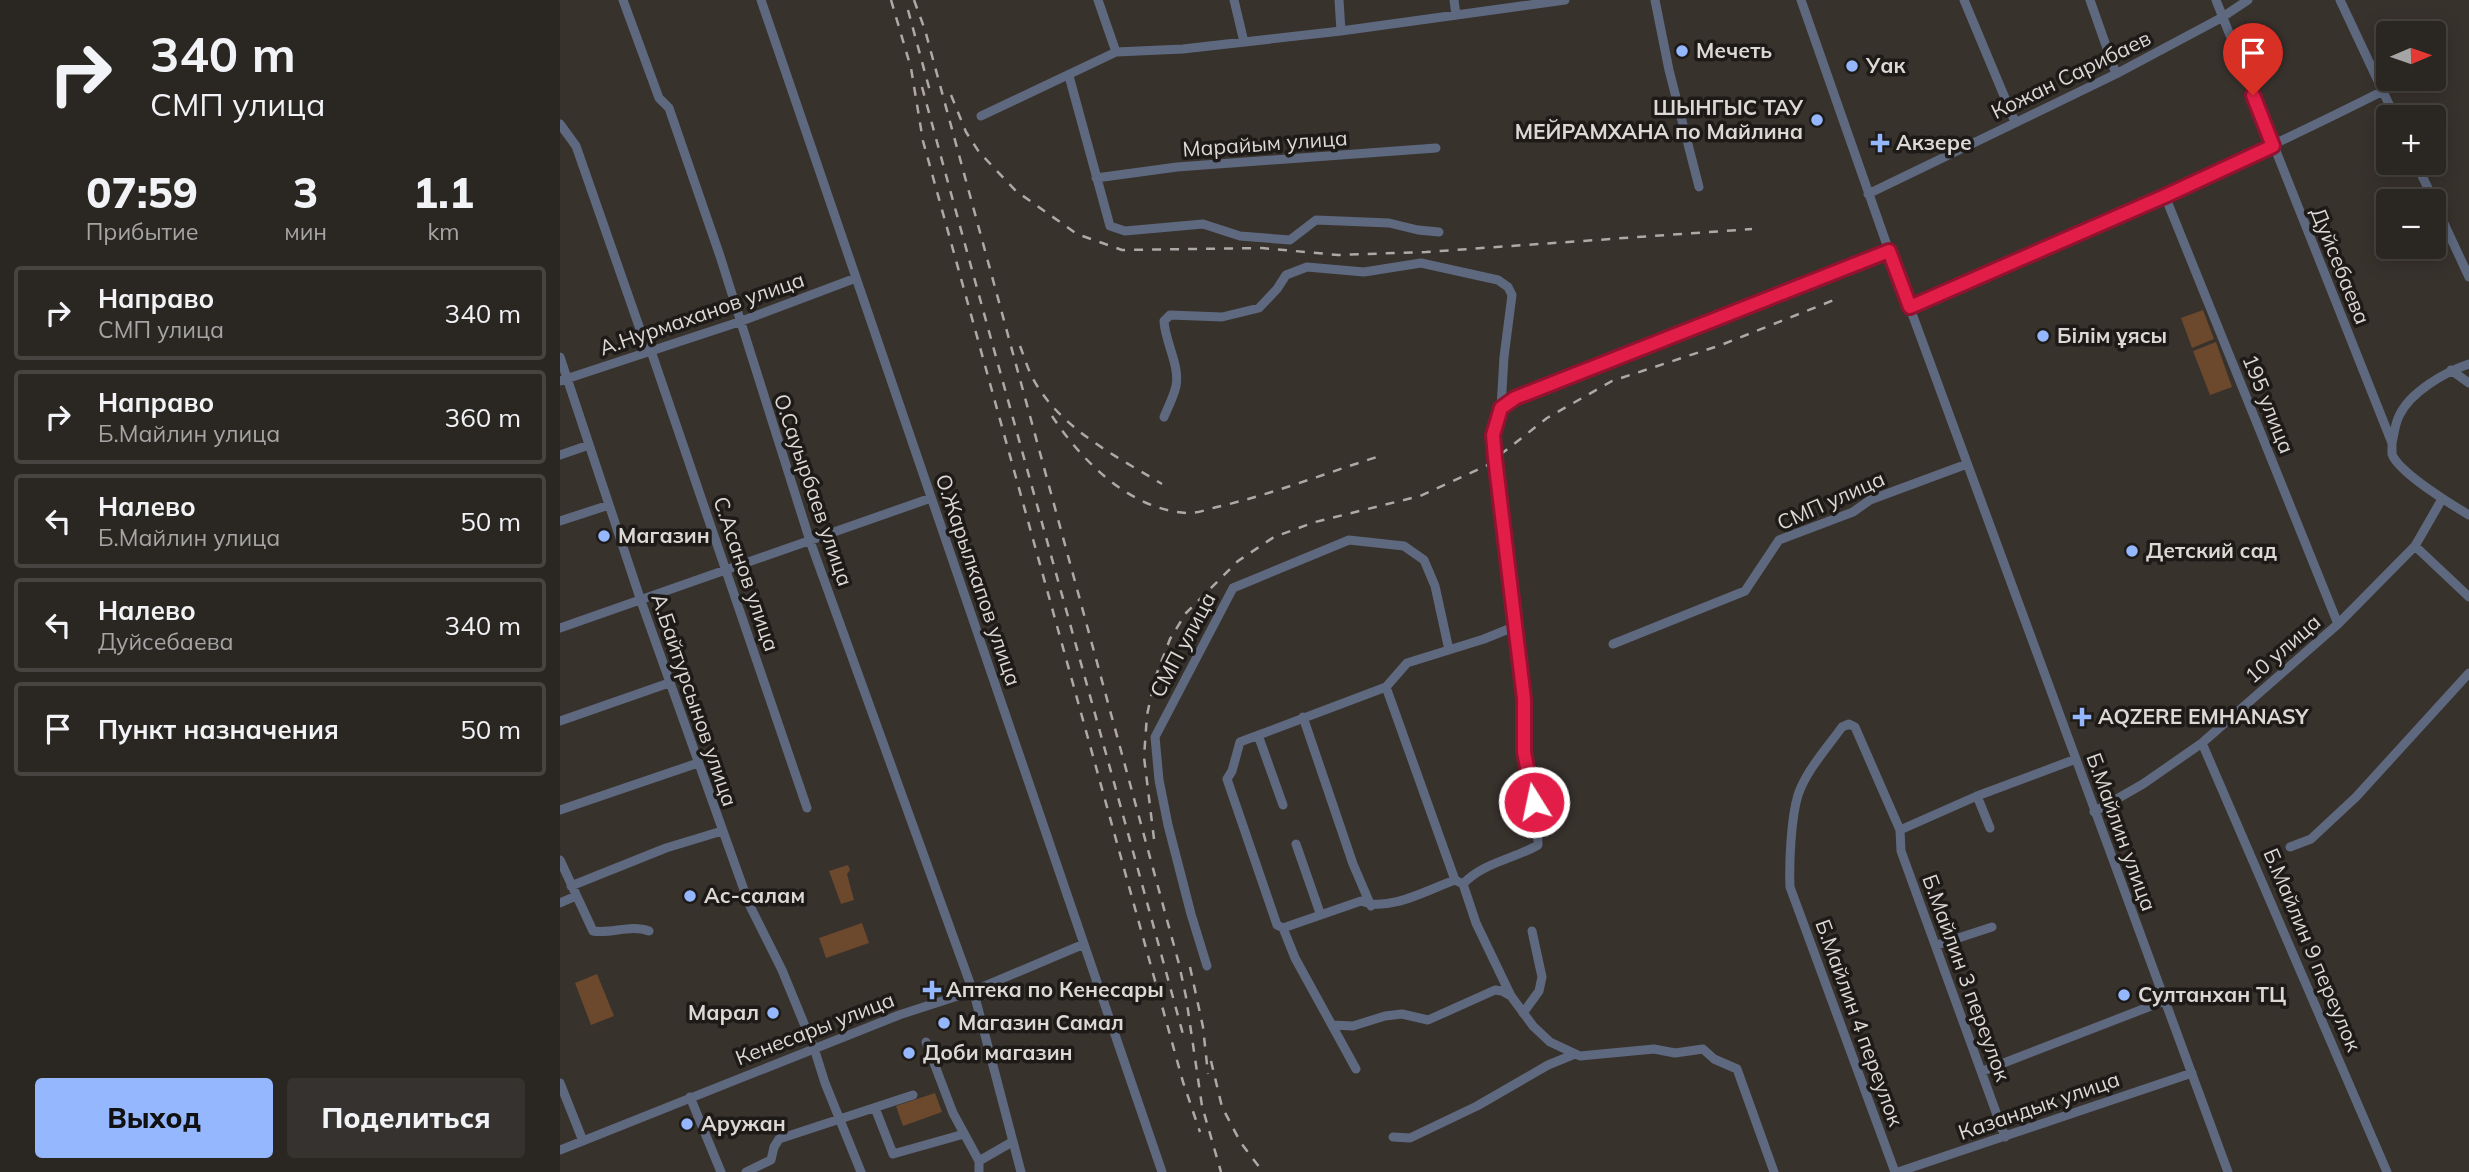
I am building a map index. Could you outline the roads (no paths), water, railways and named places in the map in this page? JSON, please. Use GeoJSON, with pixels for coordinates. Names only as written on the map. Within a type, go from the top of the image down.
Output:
{"type":"FeatureCollection","features":[{"type":"Feature","properties":{"kind":"street","name":"О.Сауырбаев улица"},"geometry":{"type":"LineString","coordinates":[[622,0],[659,98],[668,108],[720,256],[810,541],[973,991],[1021,1172]]}},
{"type":"Feature","properties":{"kind":"street","name":"О.Жарылкапов улица"},"geometry":{"type":"LineString","coordinates":[[761,0],[1162,1172]]}},
{"type":"Feature","properties":{"kind":"street"},"geometry":{"type":"LineString","coordinates":[[1098,0],[1116,52]]}},
{"type":"Feature","properties":{"kind":"street"},"geometry":{"type":"LineString","coordinates":[[1234,0],[1244,42]]}},
{"type":"Feature","properties":{"kind":"street"},"geometry":{"type":"LineString","coordinates":[[1339,0],[1341,31]]}},
{"type":"Feature","properties":{"kind":"street"},"geometry":{"type":"LineString","coordinates":[[1454,0],[1456,15]]}},
{"type":"Feature","properties":{"kind":"street"},"geometry":{"type":"LineString","coordinates":[[981,116],[1116,52],[1183,49],[1341,31],[1456,15],[1511,4],[1565,0]]}},
{"type":"Feature","properties":{"kind":"street"},"geometry":{"type":"LineString","coordinates":[[1655,0],[1669,70],[1699,187]]}},
{"type":"Feature","properties":{"kind":"street","name":"Б.Майлин улица"},"geometry":{"type":"LineString","coordinates":[[1801,0],[1868,194],[2228,1172]]}},
{"type":"Feature","properties":{"kind":"street"},"geometry":{"type":"LineString","coordinates":[[1964,0],[2015,122]]}},
{"type":"Feature","properties":{"kind":"street"},"geometry":{"type":"LineString","coordinates":[[2090,0],[2116,74]]}},
{"type":"Feature","properties":{"kind":"street","name":"Дуйсебаева"},"geometry":{"type":"LineString","coordinates":[[2216,0],[2392,443],[2392,454],[2399,465],[2442,499],[2469,516]]}},
{"type":"Feature","properties":{"kind":"street","name":"Кожан Сарибаев"},"geometry":{"type":"LineString","coordinates":[[1868,194],[2116,74],[2221,18],[2248,0]]}},
{"type":"Feature","properties":{"kind":"street"},"geometry":{"type":"LineString","coordinates":[[2340,0],[2376,76]]}},
{"type":"Feature","properties":{"kind":"street"},"geometry":{"type":"LineString","coordinates":[[1069,76],[1110,226],[1125,231],[1203,224],[1240,236],[1290,240],[1316,220],[1389,223],[1439,233]]}},
{"type":"Feature","properties":{"kind":"street"},"geometry":{"type":"LineString","coordinates":[[1910,307],[2165,196],[2383,91],[2389,105]]}},
{"type":"Feature","properties":{"kind":"street","name":"С.Асанов улица"},"geometry":{"type":"LineString","coordinates":[[560,124],[576,146],[807,808]]}},
{"type":"Feature","properties":{"kind":"street","name":"Марайым улица"},"geometry":{"type":"LineString","coordinates":[[1096,178],[1177,167],[1436,148]]}},
{"type":"Feature","properties":{"kind":"street","name":"195 улица"},"geometry":{"type":"LineString","coordinates":[[2165,196],[2338,624]]}},
{"type":"Feature","properties":{"kind":"street"},"geometry":{"type":"LineString","coordinates":[[2446,227],[2469,277]]}},
{"type":"Feature","properties":{"kind":"street"},"geometry":{"type":"LineString","coordinates":[[1501,408],[1515,398],[1889,251]]}},
{"type":"Feature","properties":{"kind":"street"},"geometry":{"type":"LineString","coordinates":[[1164,417],[1177,384],[1174,364],[1164,335],[1164,321],[1170,316],[1222,317],[1259,308],[1286,275],[1307,267],[1364,272],[1422,263],[1498,280],[1512,295],[1501,408],[1493,435],[1524,699],[1524,752],[1538,826],[1538,845],[1459,882],[1387,905],[1371,906],[1361,901],[1283,928]]}},
{"type":"Feature","properties":{"kind":"street","name":"А.Нурмаханов улица"},"geometry":{"type":"LineString","coordinates":[[564,379],[739,322],[856,278]]}},
{"type":"Feature","properties":{"kind":"street","name":"А.Байтурсынов улица"},"geometry":{"type":"LineString","coordinates":[[560,357],[564,379],[722,831],[749,904],[782,970],[814,1048],[825,1083],[861,1172]]}},
{"type":"Feature","properties":{"kind":"street"},"geometry":{"type":"LineString","coordinates":[[2392,443],[2400,414],[2420,390],[2451,370],[2469,364]]}},
{"type":"Feature","properties":{"kind":"street"},"geometry":{"type":"LineString","coordinates":[[2451,370],[2469,383]]}},
{"type":"Feature","properties":{"kind":"street"},"geometry":{"type":"LineString","coordinates":[[560,455],[589,445]]}},
{"type":"Feature","properties":{"kind":"street","name":"СМП улица"},"geometry":{"type":"LineString","coordinates":[[1613,644],[1745,591],[1779,540],[1853,512],[1870,500],[1967,464]]}},
{"type":"Feature","properties":{"kind":"street"},"geometry":{"type":"LineString","coordinates":[[560,628],[931,498]]}},
{"type":"Feature","properties":{"kind":"street","name":"10 улица"},"geometry":{"type":"LineString","coordinates":[[2094,812],[2143,784],[2202,743],[2338,624],[2415,546],[2442,499]]}},
{"type":"Feature","properties":{"kind":"street"},"geometry":{"type":"LineString","coordinates":[[560,521],[610,505]]}},
{"type":"Feature","properties":{"kind":"street","name":"СМП улица"},"geometry":{"type":"LineString","coordinates":[[1207,966],[1168,825],[1159,780],[1155,737],[1233,589],[1349,540],[1404,546],[1424,560],[1435,586],[1449,650]]}},
{"type":"Feature","properties":{"kind":"street"},"geometry":{"type":"LineString","coordinates":[[2415,546],[2469,597]]}},
{"type":"Feature","properties":{"kind":"street"},"geometry":{"type":"LineString","coordinates":[[1356,1069],[1295,958],[1283,928],[1276,925],[1266,898],[1227,779],[1240,742],[1386,687],[1407,663],[1516,626]]}},
{"type":"Feature","properties":{"kind":"street"},"geometry":{"type":"LineString","coordinates":[[2290,847],[2311,839],[2356,797],[2469,673]]}},
{"type":"Feature","properties":{"kind":"street"},"geometry":{"type":"LineString","coordinates":[[560,721],[669,683]]}},
{"type":"Feature","properties":{"kind":"street"},"geometry":{"type":"LineString","coordinates":[[1386,687],[1459,882],[1511,996],[1522,1013],[1550,1042],[1578,1055]]}},
{"type":"Feature","properties":{"kind":"street"},"geometry":{"type":"LineString","coordinates":[[1303,717],[1353,864],[1371,906]]}},
{"type":"Feature","properties":{"kind":"street","name":"Б.Майлин 3 переулок"},"geometry":{"type":"LineString","coordinates":[[1790,887],[1789,862],[1798,795],[1812,769],[1842,727],[1849,724],[1855,727],[1900,830],[1901,851],[1983,1072],[2004,1137]]}},
{"type":"Feature","properties":{"kind":"street"},"geometry":{"type":"LineString","coordinates":[[1258,735],[1283,806]]}},
{"type":"Feature","properties":{"kind":"street","name":"Б.Майлин 9 переулок"},"geometry":{"type":"LineString","coordinates":[[2202,743],[2387,1172]]}},
{"type":"Feature","properties":{"kind":"street"},"geometry":{"type":"LineString","coordinates":[[1900,830],[1978,796],[2076,759]]}},
{"type":"Feature","properties":{"kind":"street"},"geometry":{"type":"LineString","coordinates":[[560,810],[698,763]]}},
{"type":"Feature","properties":{"kind":"street"},"geometry":{"type":"LineString","coordinates":[[1978,796],[1990,828]]}},
{"type":"Feature","properties":{"kind":"street"},"geometry":{"type":"LineString","coordinates":[[571,886],[666,848],[722,831]]}},
{"type":"Feature","properties":{"kind":"street"},"geometry":{"type":"LineString","coordinates":[[1296,844],[1320,913]]}},
{"type":"Feature","properties":{"kind":"street"},"geometry":{"type":"LineString","coordinates":[[560,860],[593,931],[605,933],[639,927],[649,931]]}},
{"type":"Feature","properties":{"kind":"street","name":"Б.Майлин 4 переулок"},"geometry":{"type":"LineString","coordinates":[[1790,887],[1897,1172]]}},
{"type":"Feature","properties":{"kind":"street"},"geometry":{"type":"LineString","coordinates":[[560,903],[576,896]]}},
{"type":"Feature","properties":{"kind":"street"},"geometry":{"type":"LineString","coordinates":[[1937,945],[1992,927]]}},
{"type":"Feature","properties":{"kind":"street"},"geometry":{"type":"LineString","coordinates":[[1522,1013],[1539,990],[1542,977],[1532,931]]}},
{"type":"Feature","properties":{"kind":"street","name":"Кенесары улица"},"geometry":{"type":"LineString","coordinates":[[560,1150],[898,1015],[973,991],[1084,944]]}},
{"type":"Feature","properties":{"kind":"street"},"geometry":{"type":"LineString","coordinates":[[1332,1025],[1353,1026],[1385,1016],[1402,1014],[1428,1020],[1495,990],[1502,990],[1511,996]]}},
{"type":"Feature","properties":{"kind":"street"},"geometry":{"type":"LineString","coordinates":[[1983,1072],[2164,1001]]}},
{"type":"Feature","properties":{"kind":"street"},"geometry":{"type":"LineString","coordinates":[[926,1042],[953,1113],[979,1161],[979,1172]]}},
{"type":"Feature","properties":{"kind":"street"},"geometry":{"type":"LineString","coordinates":[[1393,1137],[1410,1138],[1477,1106],[1548,1065],[1578,1055],[1654,1049],[1675,1053],[1703,1049],[1714,1059],[1737,1069],[1774,1172]]}},
{"type":"Feature","properties":{"kind":"street","name":"Казандык улица"},"geometry":{"type":"LineString","coordinates":[[1897,1172],[2192,1073]]}},
{"type":"Feature","properties":{"kind":"street"},"geometry":{"type":"LineString","coordinates":[[560,1083],[583,1141]]}},
{"type":"Feature","properties":{"kind":"street"},"geometry":{"type":"LineString","coordinates":[[746,1172],[771,1160],[779,1139],[913,1095]]}},
{"type":"Feature","properties":{"kind":"street"},"geometry":{"type":"LineString","coordinates":[[690,1097],[721,1172]]}},
{"type":"Feature","properties":{"kind":"street"},"geometry":{"type":"LineString","coordinates":[[875,1108],[893,1154],[964,1134]]}},
{"type":"Feature","properties":{"kind":"street"},"geometry":{"type":"LineString","coordinates":[[979,1161],[1012,1142]]}},
{"type":"Feature","properties":{"kind":"railway"},"geometry":{"type":"LineString","coordinates":[[891,0],[911,68],[923,141],[1183,1082],[1200,1132]]}},
{"type":"Feature","properties":{"kind":"railway"},"geometry":{"type":"LineString","coordinates":[[914,0],[925,30],[1179,964],[1202,1106],[1221,1172]]}},
{"type":"Feature","properties":{"kind":"railway"},"geometry":{"type":"LineString","coordinates":[[908,10],[931,95]]}},
{"type":"Feature","properties":{"kind":"railway"},"geometry":{"type":"LineString","coordinates":[[922,87],[1184,1038]]}},
{"type":"Feature","properties":{"kind":"railway"},"geometry":{"type":"LineString","coordinates":[[951,95],[966,132],[979,152],[1016,191],[1077,234],[1122,250],[1262,248],[1338,255],[1426,252],[1752,229]]}},
{"type":"Feature","properties":{"kind":"railway"},"geometry":{"type":"LineString","coordinates":[[1154,839],[1144,757],[1147,715],[1155,678],[1170,639],[1186,613],[1238,561],[1274,537],[1315,522],[1420,496],[1486,466],[1547,418],[1612,381],[1721,345],[1839,298]]}},
{"type":"Feature","properties":{"kind":"railway"},"geometry":{"type":"LineString","coordinates":[[1020,346],[1032,377],[1043,395],[1072,426],[1162,484]]}},
{"type":"Feature","properties":{"kind":"railway"},"geometry":{"type":"LineString","coordinates":[[1052,416],[1077,449],[1108,480],[1145,502],[1186,513],[1258,496],[1380,456]]}},
{"type":"Feature","properties":{"kind":"railway"},"geometry":{"type":"LineString","coordinates":[[1190,967],[1203,1027],[1208,1074]]}},
{"type":"Feature","properties":{"kind":"railway"},"geometry":{"type":"LineString","coordinates":[[1211,1061],[1222,1107],[1241,1143],[1263,1172]]}},
{"type":"Feature","properties":{"kind":"place","name":"Мечеть"},"geometry":{"type":"Point","coordinates":[1682,51]}},
{"type":"Feature","properties":{"kind":"place","name":"Уак"},"geometry":{"type":"Point","coordinates":[1852,66]}},
{"type":"Feature","properties":{"kind":"place","name":"ШЫНГЫС ТАУ МЕЙРАМХАНА по Майлина"},"geometry":{"type":"Point","coordinates":[1817,120]}},
{"type":"Feature","properties":{"kind":"place","name":"Акзере"},"geometry":{"type":"Point","coordinates":[1880,143]}},
{"type":"Feature","properties":{"kind":"place","name":"Білім ұясы"},"geometry":{"type":"Point","coordinates":[2043,336]}},
{"type":"Feature","properties":{"kind":"place","name":"Магазин"},"geometry":{"type":"Point","coordinates":[604,536]}},
{"type":"Feature","properties":{"kind":"place","name":"Детский сад"},"geometry":{"type":"Point","coordinates":[2132,551]}},
{"type":"Feature","properties":{"kind":"place","name":"AQZERE EMHANASY"},"geometry":{"type":"Point","coordinates":[2082,717]}},
{"type":"Feature","properties":{"kind":"place","name":"Ас-салам"},"geometry":{"type":"Point","coordinates":[690,896]}},
{"type":"Feature","properties":{"kind":"place","name":"Аптека по Кенесары"},"geometry":{"type":"Point","coordinates":[932,990]}},
{"type":"Feature","properties":{"kind":"place","name":"Султанхан ТЦ"},"geometry":{"type":"Point","coordinates":[2124,995]}},
{"type":"Feature","properties":{"kind":"place","name":"Марал"},"geometry":{"type":"Point","coordinates":[773,1013]}},
{"type":"Feature","properties":{"kind":"place","name":"Магазин Самал"},"geometry":{"type":"Point","coordinates":[944,1023]}},
{"type":"Feature","properties":{"kind":"place","name":"Доби магазин"},"geometry":{"type":"Point","coordinates":[909,1053]}},
{"type":"Feature","properties":{"kind":"place","name":"Аружан"},"geometry":{"type":"Point","coordinates":[687,1124]}}]}
